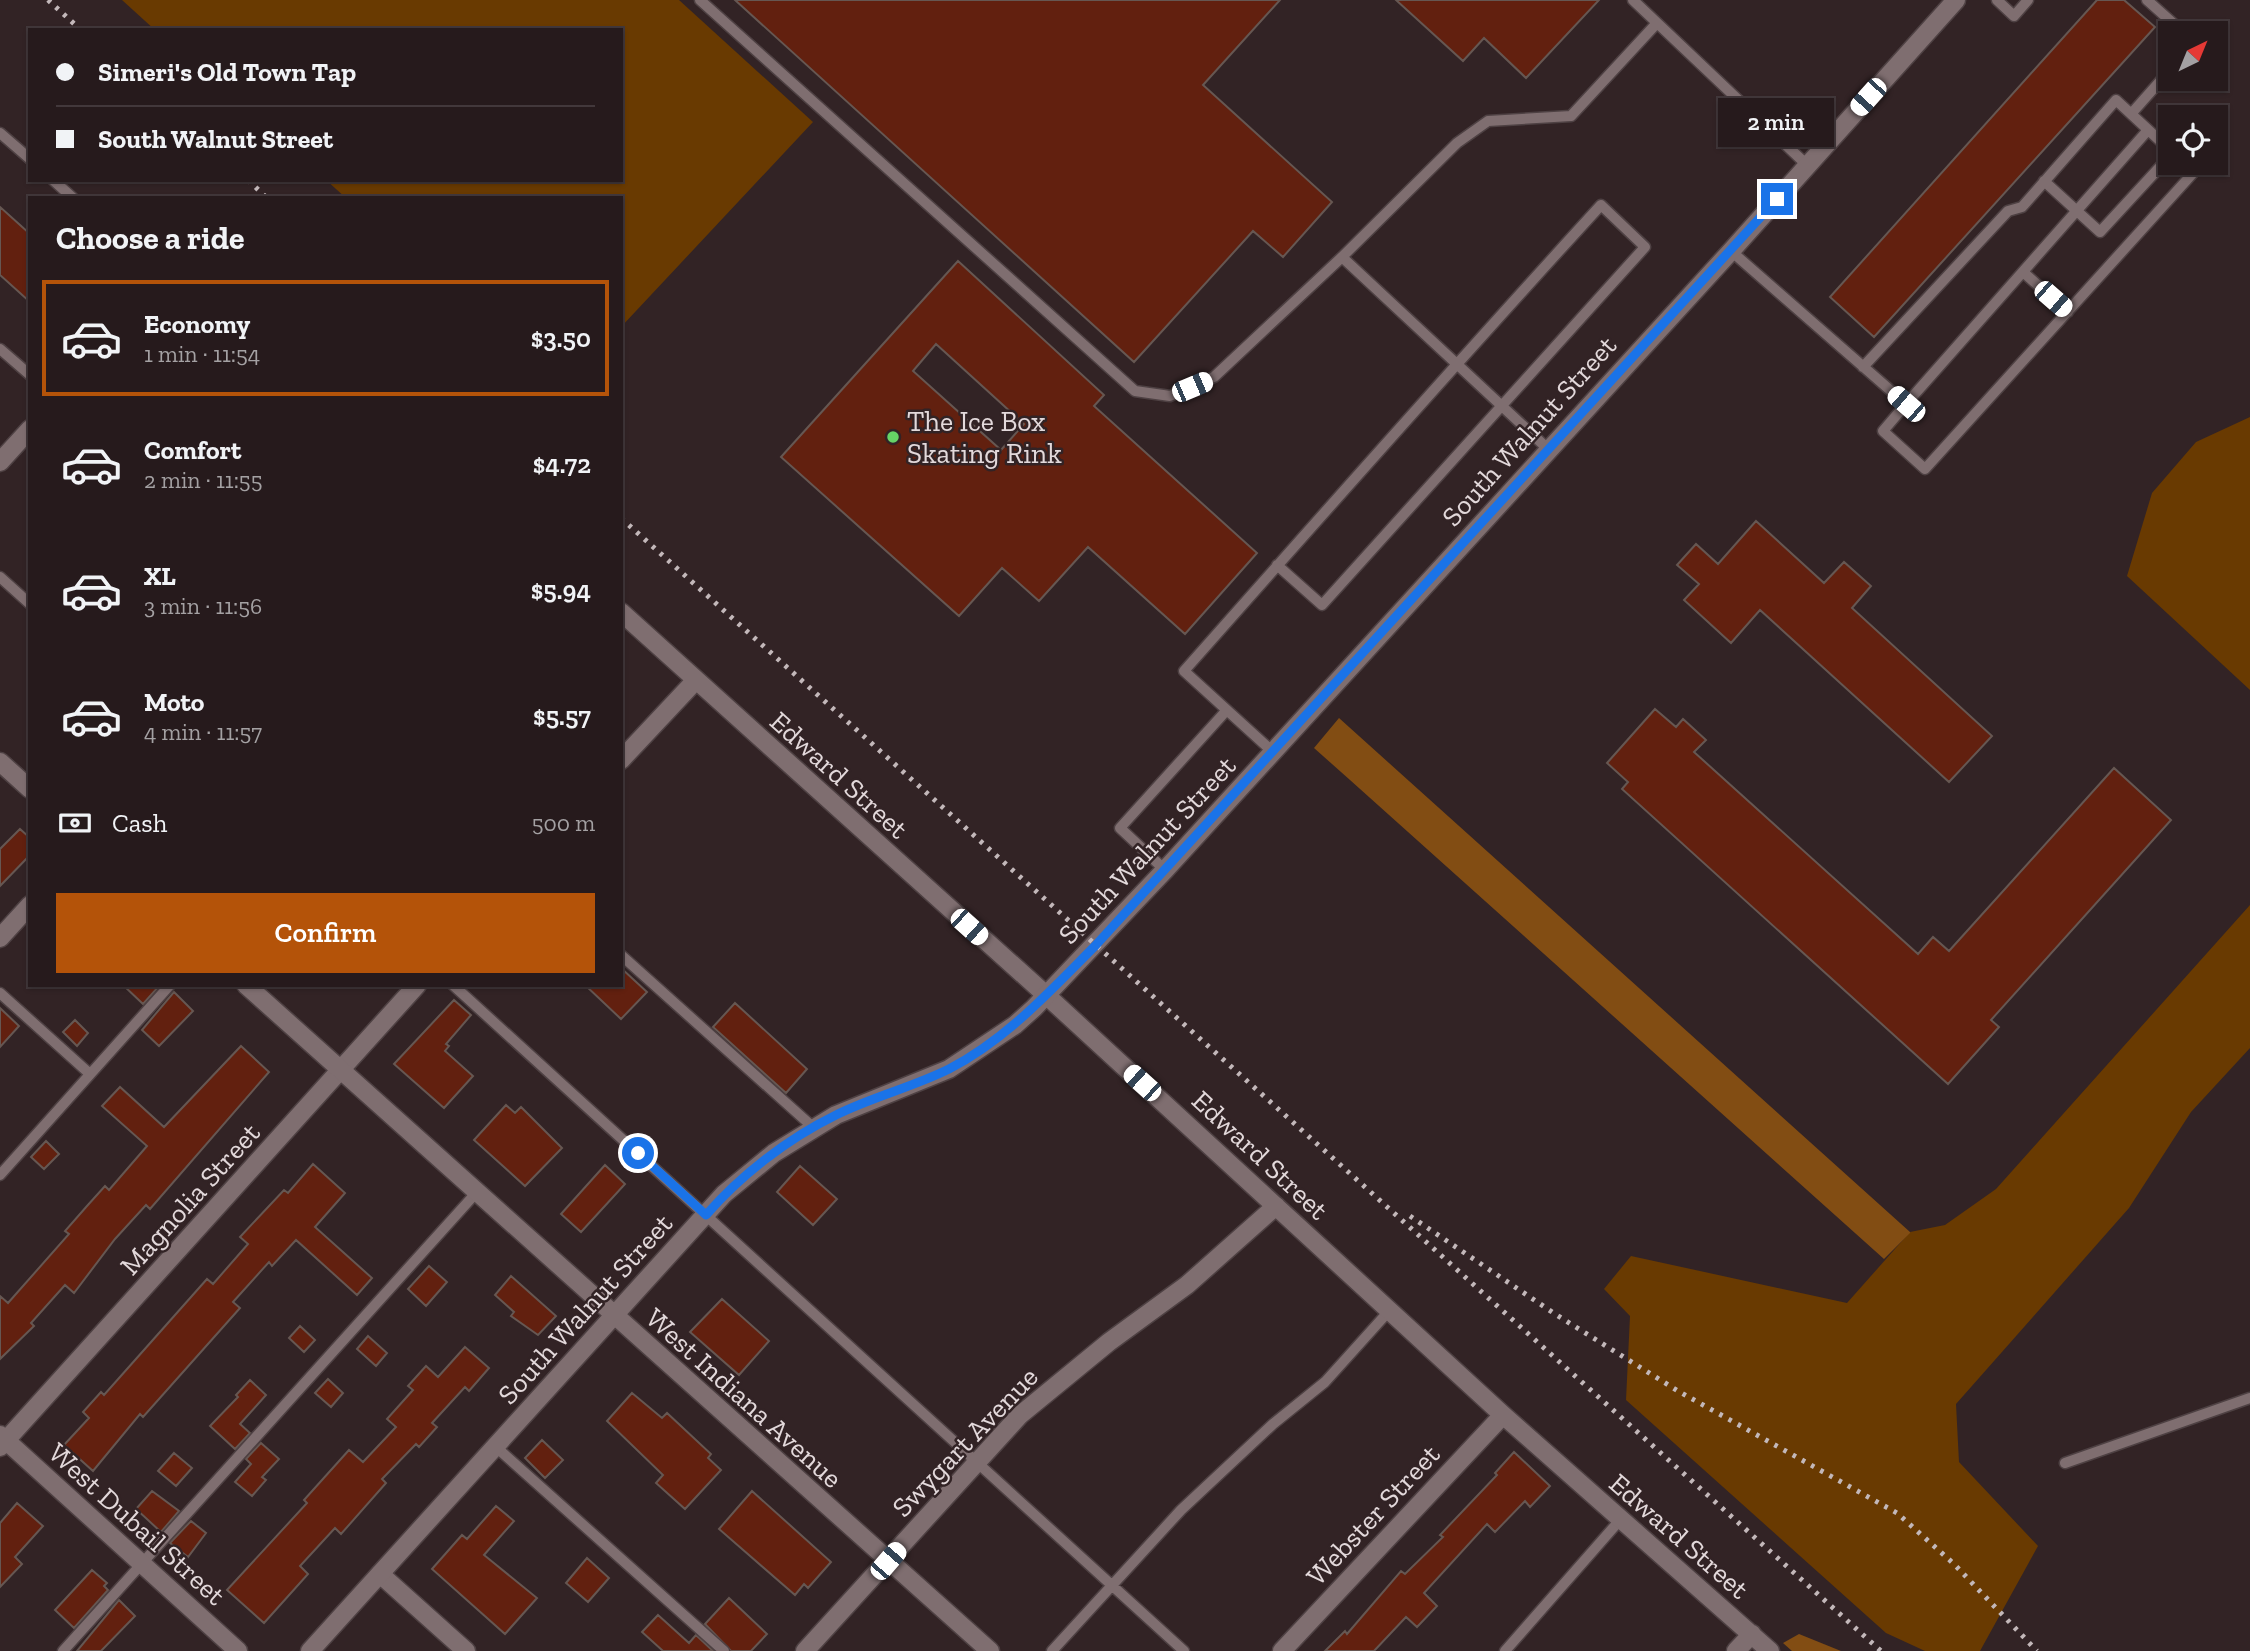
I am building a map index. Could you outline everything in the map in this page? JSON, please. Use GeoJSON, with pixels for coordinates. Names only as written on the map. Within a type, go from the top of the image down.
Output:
{"type":"FeatureCollection","features":[{"type":"Feature","properties":{"kind":"street","name":"South Walnut Street"},"geometry":{"type":"LineString","coordinates":[[310,1651],[724,1194],[774,1153],[836,1115],[957,1064],[1015,1025],[1046,995],[1273,752],[1731,251],[1956,0]]}},
{"type":"Feature","properties":{"kind":"street"},"geometry":{"type":"LineString","coordinates":[[0,462],[28,431]]}},
{"type":"Feature","properties":{"kind":"street","name":"Edward Street"},"geometry":{"type":"LineString","coordinates":[[623,614],[1046,995],[1503,1415],[1770,1651]]}},
{"type":"Feature","properties":{"kind":"street"},"geometry":{"type":"LineString","coordinates":[[623,759],[696,680]]}},
{"type":"Feature","properties":{"kind":"street"},"geometry":{"type":"LineString","coordinates":[[0,762],[28,787]]}},
{"type":"Feature","properties":{"kind":"street"},"geometry":{"type":"LineString","coordinates":[[0,938],[28,907]]}},
{"type":"Feature","properties":{"kind":"street","name":"West Indiana Avenue"},"geometry":{"type":"LineString","coordinates":[[248,987],[990,1651]]}},
{"type":"Feature","properties":{"kind":"street","name":"Magnolia Street"},"geometry":{"type":"LineString","coordinates":[[2,1441],[415,987]]}},
{"type":"Feature","properties":{"kind":"street","name":"Swygart Avenue"},"geometry":{"type":"LineString","coordinates":[[805,1651],[975,1462],[1044,1393],[1187,1285],[1276,1206]]}},
{"type":"Feature","properties":{"kind":"street","name":"Webster Street"},"geometry":{"type":"LineString","coordinates":[[1282,1651],[1503,1415]]}},
{"type":"Feature","properties":{"kind":"street","name":"West Dubail Street"},"geometry":{"type":"LineString","coordinates":[[2,1441],[238,1651]]}},
{"type":"Feature","properties":{"kind":"street"},"geometry":{"type":"LineString","coordinates":[[380,1574],[466,1651]]}},
{"type":"Feature","properties":{"kind":"street"},"geometry":{"type":"LineString","coordinates":[[1736,1651],[1752,1634]]}},
{"type":"Feature","properties":{"kind":"lane"},"geometry":{"type":"LineString","coordinates":[[700,0],[1135,391],[1170,396],[1214,377],[1342,257],[1457,143],[1488,121],[1571,116],[1657,23]]}},
{"type":"Feature","properties":{"kind":"lane"},"geometry":{"type":"LineString","coordinates":[[1633,0],[1807,165]]}},
{"type":"Feature","properties":{"kind":"lane"},"geometry":{"type":"LineString","coordinates":[[1997,0],[2014,16],[2028,0]]}},
{"type":"Feature","properties":{"kind":"lane"},"geometry":{"type":"LineString","coordinates":[[2147,0],[2171,21]]}},
{"type":"Feature","properties":{"kind":"lane"},"geometry":{"type":"LineString","coordinates":[[2131,114],[2158,84]]}},
{"type":"Feature","properties":{"kind":"lane"},"geometry":{"type":"LineString","coordinates":[[1863,367],[2008,211],[2022,207],[2116,100],[2158,139]]}},
{"type":"Feature","properties":{"kind":"lane"},"geometry":{"type":"LineString","coordinates":[[2148,130],[1883,430],[1925,469],[2191,175]]}},
{"type":"Feature","properties":{"kind":"lane"},"geometry":{"type":"LineString","coordinates":[[0,133],[28,157]]}},
{"type":"Feature","properties":{"kind":"lane"},"geometry":{"type":"LineString","coordinates":[[2044,181],[2100,232],[2158,169]]}},
{"type":"Feature","properties":{"kind":"lane"},"geometry":{"type":"LineString","coordinates":[[55,182],[71,196]]}},
{"type":"Feature","properties":{"kind":"lane"},"geometry":{"type":"LineString","coordinates":[[1273,752],[1184,671],[1277,565],[1601,205],[1646,247],[1322,604],[1277,565]]}},
{"type":"Feature","properties":{"kind":"lane"},"geometry":{"type":"LineString","coordinates":[[1731,251],[1906,404]]}},
{"type":"Feature","properties":{"kind":"lane"},"geometry":{"type":"LineString","coordinates":[[1342,257],[1548,449]]}},
{"type":"Feature","properties":{"kind":"lane"},"geometry":{"type":"LineString","coordinates":[[2023,272],[2068,312]]}},
{"type":"Feature","properties":{"kind":"lane"},"geometry":{"type":"LineString","coordinates":[[0,349],[28,373]]}},
{"type":"Feature","properties":{"kind":"lane"},"geometry":{"type":"LineString","coordinates":[[0,576],[28,602]]}},
{"type":"Feature","properties":{"kind":"lane"},"geometry":{"type":"LineString","coordinates":[[1165,870],[1120,828],[1226,711]]}},
{"type":"Feature","properties":{"kind":"lane"},"geometry":{"type":"LineString","coordinates":[[623,958],[814,1128]]}},
{"type":"Feature","properties":{"kind":"lane"},"geometry":{"type":"LineString","coordinates":[[0,1175],[168,987]]}},
{"type":"Feature","properties":{"kind":"lane"},"geometry":{"type":"LineString","coordinates":[[455,987],[1184,1651]]}},
{"type":"Feature","properties":{"kind":"lane"},"geometry":{"type":"LineString","coordinates":[[0,993],[90,1074]]}},
{"type":"Feature","properties":{"kind":"lane"},"geometry":{"type":"LineString","coordinates":[[63,1651],[476,1193]]}},
{"type":"Feature","properties":{"kind":"lane"},"geometry":{"type":"LineString","coordinates":[[1052,1651],[1181,1510],[1273,1424],[1325,1382],[1389,1311]]}},
{"type":"Feature","properties":{"kind":"lane"},"geometry":{"type":"LineString","coordinates":[[2065,1464],[2250,1398]]}},
{"type":"Feature","properties":{"kind":"lane"},"geometry":{"type":"LineString","coordinates":[[496,1447],[724,1651]]}},
{"type":"Feature","properties":{"kind":"lane"},"geometry":{"type":"LineString","coordinates":[[1505,1651],[1620,1520]]}},
{"type":"Feature","properties":{"kind":"shaded area"},"geometry":{"type":"Polygon","coordinates":[[[122,0],[679,0],[813,122],[623,325],[623,196],[344,196],[328,182],[623,182],[623,28],[153,28],[122,0]]]}},
{"type":"Feature","properties":{"kind":"shaded area"},"geometry":{"type":"Polygon","coordinates":[[[2250,417],[2250,690],[2127,576],[2152,493],[2196,442],[2250,417]]]}},
{"type":"Feature","properties":{"kind":"shaded area"},"geometry":{"type":"Polygon","coordinates":[[[1339,718],[1910,1233],[1884,1259],[1314,748],[1339,718]]]}},
{"type":"Feature","properties":{"kind":"shaded area"},"geometry":{"type":"Polygon","coordinates":[[[2250,905],[2250,1048],[2191,1112],[2129,1208],[1956,1404],[1959,1462],[2038,1546],[1980,1651],[1925,1651],[1886,1633],[1626,1400],[1630,1316],[1604,1289],[1631,1256],[1847,1303],[1910,1232],[1945,1225],[1996,1189],[2250,905]]]}},
{"type":"Feature","properties":{"kind":"shaded area"},"geometry":{"type":"Polygon","coordinates":[[[1799,1634],[1841,1651],[1792,1651],[1783,1643],[1799,1634]]]}},
{"type":"Feature","properties":{"kind":"building"},"geometry":{"type":"Polygon","coordinates":[[[735,0],[1280,0],[1203,85],[1332,202],[1283,257],[1253,231],[1134,362],[735,0]]]}},
{"type":"Feature","properties":{"kind":"building"},"geometry":{"type":"Polygon","coordinates":[[[1396,0],[1599,0],[1526,78],[1484,38],[1463,61],[1396,0]]]}},
{"type":"Feature","properties":{"kind":"building"},"geometry":{"type":"Polygon","coordinates":[[[2097,0],[2124,0],[2155,27],[1874,337],[1830,297],[2097,0]]]}},
{"type":"Feature","properties":{"kind":"building"},"geometry":{"type":"Polygon","coordinates":[[[0,207],[28,232],[28,300],[0,275],[0,207]]]}},
{"type":"Feature","properties":{"kind":"building","name":"The Ice Box Skating Rink"},"geometry":{"type":"Polygon","coordinates":[[[958,261],[1104,395],[1094,406],[1257,553],[1185,634],[1088,547],[1039,601],[1002,568],[959,616],[781,457],[958,261]],[[936,344],[913,371],[1001,450],[1024,424],[936,344]]]}},
{"type":"Feature","properties":{"kind":"building"},"geometry":{"type":"Polygon","coordinates":[[[1756,521],[1824,583],[1844,562],[1871,586],[1852,608],[1992,736],[1949,782],[1760,610],[1731,643],[1684,600],[1699,584],[1677,565],[1696,544],[1718,564],[1756,521]]]}},
{"type":"Feature","properties":{"kind":"building"},"geometry":{"type":"Polygon","coordinates":[[[1655,709],[1676,727],[1683,719],[1706,740],[1694,752],[1918,954],[1933,937],[1949,951],[2114,768],[2171,820],[1991,1020],[1999,1027],[1948,1084],[1622,789],[1628,782],[1607,763],[1655,709]]]}},
{"type":"Feature","properties":{"kind":"building"},"geometry":{"type":"Polygon","coordinates":[[[20,829],[28,836],[28,857],[0,886],[0,849],[20,829]]]}},
{"type":"Feature","properties":{"kind":"building"},"geometry":{"type":"Polygon","coordinates":[[[623,970],[647,992],[621,1019],[587,987],[623,987],[623,970]]]}},
{"type":"Feature","properties":{"kind":"building"},"geometry":{"type":"Polygon","coordinates":[[[125,987],[158,987],[143,1004],[125,987]]]}},
{"type":"Feature","properties":{"kind":"building"},"geometry":{"type":"Polygon","coordinates":[[[174,992],[193,1011],[159,1046],[142,1030],[174,992]]]}},
{"type":"Feature","properties":{"kind":"building"},"geometry":{"type":"Polygon","coordinates":[[[454,1000],[471,1015],[446,1044],[449,1046],[445,1051],[473,1076],[444,1108],[394,1064],[454,1000]]]}},
{"type":"Feature","properties":{"kind":"building"},"geometry":{"type":"Polygon","coordinates":[[[735,1003],[807,1069],[786,1093],[713,1027],[735,1003]]]}},
{"type":"Feature","properties":{"kind":"building"},"geometry":{"type":"Polygon","coordinates":[[[0,1008],[19,1026],[0,1047],[0,1008]]]}},
{"type":"Feature","properties":{"kind":"building"},"geometry":{"type":"Polygon","coordinates":[[[75,1020],[88,1033],[77,1046],[63,1032],[75,1020]]]}},
{"type":"Feature","properties":{"kind":"building"},"geometry":{"type":"Polygon","coordinates":[[[241,1046],[269,1072],[150,1209],[146,1205],[115,1239],[74,1293],[65,1285],[31,1323],[34,1326],[0,1359],[0,1296],[8,1303],[69,1234],[65,1231],[87,1206],[105,1186],[109,1190],[147,1146],[102,1106],[120,1087],[164,1127],[241,1046]]]}},
{"type":"Feature","properties":{"kind":"building"},"geometry":{"type":"Polygon","coordinates":[[[506,1105],[515,1113],[521,1107],[562,1148],[525,1186],[474,1140],[506,1105]]]}},
{"type":"Feature","properties":{"kind":"building"},"geometry":{"type":"Polygon","coordinates":[[[46,1141],[59,1154],[44,1169],[31,1157],[46,1141]]]}},
{"type":"Feature","properties":{"kind":"building"},"geometry":{"type":"Polygon","coordinates":[[[313,1164],[345,1193],[315,1227],[372,1278],[357,1295],[296,1240],[272,1266],[269,1262],[233,1302],[240,1308],[143,1417],[140,1414],[93,1471],[64,1445],[89,1418],[83,1412],[101,1392],[104,1395],[207,1279],[213,1284],[248,1244],[240,1237],[284,1190],[288,1193],[313,1164]]]}},
{"type":"Feature","properties":{"kind":"building"},"geometry":{"type":"Polygon","coordinates":[[[605,1165],[625,1184],[581,1232],[561,1214],[605,1165]]]}},
{"type":"Feature","properties":{"kind":"building"},"geometry":{"type":"Polygon","coordinates":[[[800,1166],[837,1199],[813,1225],[777,1192],[800,1166]]]}},
{"type":"Feature","properties":{"kind":"building"},"geometry":{"type":"Polygon","coordinates":[[[429,1266],[447,1282],[426,1306],[408,1289],[429,1266]]]}},
{"type":"Feature","properties":{"kind":"building"},"geometry":{"type":"Polygon","coordinates":[[[511,1276],[556,1316],[538,1335],[511,1316],[514,1312],[495,1295],[511,1276]]]}},
{"type":"Feature","properties":{"kind":"building"},"geometry":{"type":"Polygon","coordinates":[[[722,1299],[769,1341],[739,1375],[690,1332],[722,1299]]]}},
{"type":"Feature","properties":{"kind":"building"},"geometry":{"type":"Polygon","coordinates":[[[300,1326],[315,1340],[304,1352],[289,1338],[300,1326]]]}},
{"type":"Feature","properties":{"kind":"building"},"geometry":{"type":"Polygon","coordinates":[[[368,1336],[387,1353],[376,1366],[357,1349],[368,1336]]]}},
{"type":"Feature","properties":{"kind":"building"},"geometry":{"type":"Polygon","coordinates":[[[465,1347],[489,1368],[469,1391],[465,1387],[432,1423],[437,1427],[419,1447],[416,1444],[382,1479],[386,1483],[341,1534],[335,1528],[300,1566],[308,1574],[264,1623],[227,1590],[307,1503],[304,1500],[349,1450],[363,1462],[396,1427],[387,1419],[413,1390],[408,1386],[426,1366],[438,1377],[465,1347]]]}},
{"type":"Feature","properties":{"kind":"building"},"geometry":{"type":"Polygon","coordinates":[[[328,1379],[343,1393],[331,1407],[315,1393],[328,1379]]]}},
{"type":"Feature","properties":{"kind":"building"},"geometry":{"type":"Polygon","coordinates":[[[250,1380],[266,1395],[240,1424],[250,1433],[235,1449],[210,1426],[250,1380]]]}},
{"type":"Feature","properties":{"kind":"building"},"geometry":{"type":"Polygon","coordinates":[[[632,1393],[662,1418],[667,1413],[711,1454],[708,1458],[721,1470],[685,1509],[656,1483],[663,1475],[607,1421],[632,1393]]]}},
{"type":"Feature","properties":{"kind":"building"},"geometry":{"type":"Polygon","coordinates":[[[542,1440],[563,1460],[545,1478],[525,1458],[542,1440]]]}},
{"type":"Feature","properties":{"kind":"building"},"geometry":{"type":"Polygon","coordinates":[[[261,1443],[279,1459],[262,1477],[266,1480],[252,1496],[235,1482],[251,1464],[246,1459],[261,1443]]]}},
{"type":"Feature","properties":{"kind":"building"},"geometry":{"type":"Polygon","coordinates":[[[1514,1452],[1550,1486],[1530,1507],[1525,1501],[1495,1532],[1487,1524],[1424,1593],[1437,1606],[1417,1627],[1406,1617],[1374,1651],[1325,1651],[1345,1631],[1347,1634],[1401,1571],[1405,1574],[1443,1537],[1440,1535],[1497,1475],[1495,1473],[1514,1452]]]}},
{"type":"Feature","properties":{"kind":"building"},"geometry":{"type":"Polygon","coordinates":[[[174,1453],[192,1468],[176,1486],[158,1471],[174,1453]]]}},
{"type":"Feature","properties":{"kind":"building"},"geometry":{"type":"Polygon","coordinates":[[[152,1491],[179,1511],[161,1532],[136,1509],[152,1491]]]}},
{"type":"Feature","properties":{"kind":"building"},"geometry":{"type":"Polygon","coordinates":[[[752,1491],[831,1562],[808,1588],[804,1584],[795,1595],[719,1529],[752,1491]]]}},
{"type":"Feature","properties":{"kind":"building"},"geometry":{"type":"Polygon","coordinates":[[[17,1503],[43,1526],[15,1557],[22,1564],[0,1587],[0,1523],[17,1503]]]}},
{"type":"Feature","properties":{"kind":"building"},"geometry":{"type":"Polygon","coordinates":[[[496,1506],[514,1521],[484,1555],[537,1598],[505,1634],[432,1569],[462,1535],[467,1539],[496,1506]]]}},
{"type":"Feature","properties":{"kind":"building"},"geometry":{"type":"Polygon","coordinates":[[[191,1521],[206,1533],[188,1557],[170,1543],[191,1521]]]}},
{"type":"Feature","properties":{"kind":"building"},"geometry":{"type":"Polygon","coordinates":[[[587,1558],[609,1578],[588,1602],[566,1583],[587,1558]]]}},
{"type":"Feature","properties":{"kind":"building"},"geometry":{"type":"Polygon","coordinates":[[[92,1570],[107,1583],[104,1586],[108,1590],[74,1628],[55,1610],[92,1570]]]}},
{"type":"Feature","properties":{"kind":"building"},"geometry":{"type":"Polygon","coordinates":[[[729,1598],[767,1634],[751,1651],[731,1651],[705,1624],[729,1598]]]}},
{"type":"Feature","properties":{"kind":"building"},"geometry":{"type":"Polygon","coordinates":[[[119,1600],[135,1616],[101,1651],[77,1651],[119,1600]]]}},
{"type":"Feature","properties":{"kind":"building"},"geometry":{"type":"Polygon","coordinates":[[[658,1615],[689,1643],[696,1635],[713,1651],[663,1651],[642,1632],[658,1615]]]}},
{"type":"Feature","properties":{"kind":"railway"},"geometry":{"type":"LineString","coordinates":[[48,0],[79,28]]}},
{"type":"Feature","properties":{"kind":"railway"},"geometry":{"type":"LineString","coordinates":[[250,182],[265,196]]}},
{"type":"Feature","properties":{"kind":"railway"},"geometry":{"type":"LineString","coordinates":[[623,520],[1881,1651]]}},
{"type":"Feature","properties":{"kind":"railway"},"geometry":{"type":"LineString","coordinates":[[1410,1216],[1555,1314],[1678,1391],[1897,1513],[1954,1564],[2037,1651]]}},
{"type":"Feature","properties":{"kind":"place","name":"The Ice Box Skating Rink"},"geometry":{"type":"Point","coordinates":[893,437]}},
{"type":"Feature","properties":{"kind":"route"},"geometry":{"type":"LineString","coordinates":[[638,1153],[706,1215],[724,1194],[774,1153],[836,1115],[949,1069],[1015,1025],[1095,946],[1777,199]]}}]}
